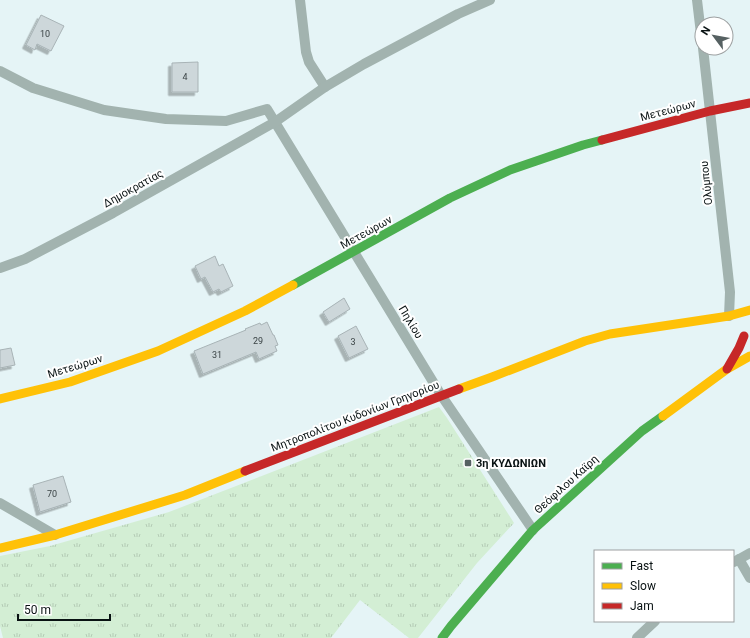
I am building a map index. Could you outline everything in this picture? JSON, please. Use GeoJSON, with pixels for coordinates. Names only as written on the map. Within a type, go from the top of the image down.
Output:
{"type":"FeatureCollection","features":[{"type":"Feature","properties":{"kind":"street"},"geometry":{"type":"LineString","coordinates":[[300,0],[306,52],[309,62],[325,87]]}},
{"type":"Feature","properties":{"kind":"street","name":"Δημοκρατίας"},"geometry":{"type":"LineString","coordinates":[[0,268],[25,259],[113,213],[275,122],[325,87],[364,64],[458,14],[490,0]]}},
{"type":"Feature","properties":{"kind":"street"},"geometry":{"type":"LineString","coordinates":[[697,0],[699,16]]}},
{"type":"Feature","properties":{"kind":"street","name":"Ολύμπου"},"geometry":{"type":"LineString","coordinates":[[704,56],[730,292],[738,327]]}},
{"type":"Feature","properties":{"kind":"street"},"geometry":{"type":"LineString","coordinates":[[0,72],[33,88],[104,110],[166,119],[226,121],[267,109],[275,122]]}},
{"type":"Feature","properties":{"kind":"street","name":"Μετεώρων"},"geometry":{"type":"LineString","coordinates":[[0,399],[70,382],[158,351],[245,311],[450,198],[510,170],[583,145],[710,111],[750,103]]}},
{"type":"Feature","properties":{"kind":"street","name":"Πηλίου"},"geometry":{"type":"LineString","coordinates":[[275,122],[441,395],[533,530]]}},
{"type":"Feature","properties":{"kind":"street","name":"Μητροπολίτου Κυδονίων Γρηγορίου"},"geometry":{"type":"LineString","coordinates":[[0,548],[55,535],[185,495],[584,341],[610,334],[738,327],[750,311]]}},
{"type":"Feature","properties":{"kind":"street","name":"Θεόφιλου Καϊρη"},"geometry":{"type":"LineString","coordinates":[[727,369],[739,348],[738,327],[750,311]]}},
{"type":"Feature","properties":{"kind":"street","name":"Θεόφιλου Καϊρη"},"geometry":{"type":"LineString","coordinates":[[442,638],[533,530],[642,431],[727,369],[750,356]]}},
{"type":"Feature","properties":{"kind":"street"},"geometry":{"type":"LineString","coordinates":[[0,503],[55,535]]}},
{"type":"Feature","properties":{"kind":"street"},"geometry":{"type":"LineString","coordinates":[[750,553],[736,561],[750,578]]}},
{"type":"Feature","properties":{"kind":"street"},"geometry":{"type":"LineString","coordinates":[[637,638],[654,622]]}},
{"type":"Feature","properties":{"kind":"green space"},"geometry":{"type":"Polygon","coordinates":[[[439,407],[514,523],[477,563],[418,638],[409,638],[360,600],[331,638],[3,638],[0,626],[0,556],[50,546],[169,512],[439,407]]]}},
{"type":"Feature","properties":{"kind":"building"},"geometry":{"type":"Polygon","coordinates":[[[41,15],[64,26],[51,51],[37,44],[35,50],[26,45],[41,15]]]}},
{"type":"Feature","properties":{"kind":"building"},"geometry":{"type":"Polygon","coordinates":[[[198,62],[198,92],[172,92],[172,63],[198,62]]]}},
{"type":"Feature","properties":{"kind":"building"},"geometry":{"type":"Polygon","coordinates":[[[215,256],[219,266],[223,264],[233,286],[221,292],[219,289],[213,292],[205,277],[201,279],[195,266],[215,256]]]}},
{"type":"Feature","properties":{"kind":"building"},"geometry":{"type":"Polygon","coordinates":[[[344,298],[350,309],[329,322],[323,312],[344,298]]]}},
{"type":"Feature","properties":{"kind":"building"},"geometry":{"type":"Polygon","coordinates":[[[267,322],[278,345],[275,346],[277,351],[259,359],[256,352],[203,374],[194,351],[260,323],[261,325],[267,322]]]}},
{"type":"Feature","properties":{"kind":"building"},"geometry":{"type":"Polygon","coordinates":[[[356,326],[368,349],[349,358],[338,336],[356,326]]]}},
{"type":"Feature","properties":{"kind":"building"},"geometry":{"type":"Polygon","coordinates":[[[11,348],[15,365],[0,368],[0,350],[11,348]]]}},
{"type":"Feature","properties":{"kind":"building"},"geometry":{"type":"Polygon","coordinates":[[[63,476],[71,502],[40,512],[33,485],[63,476]]]}},
{"type":"Feature","properties":{"kind":"traffic: fast"},"geometry":{"type":"LineString","coordinates":[[293,285],[450,198],[510,170],[602,140]]}},
{"type":"Feature","properties":{"kind":"traffic: fast"},"geometry":{"type":"LineString","coordinates":[[442,638],[533,530],[642,431],[663,416]]}},
{"type":"Feature","properties":{"kind":"traffic: slow"},"geometry":{"type":"LineString","coordinates":[[0,399],[70,382],[158,351],[245,311],[293,285]]}},
{"type":"Feature","properties":{"kind":"traffic: slow"},"geometry":{"type":"LineString","coordinates":[[459,389],[585,341],[610,334],[729,316],[750,310]]}},
{"type":"Feature","properties":{"kind":"traffic: slow"},"geometry":{"type":"LineString","coordinates":[[663,416],[727,369],[750,356]]}},
{"type":"Feature","properties":{"kind":"traffic: slow"},"geometry":{"type":"LineString","coordinates":[[0,548],[55,535],[185,495],[245,471]]}},
{"type":"Feature","properties":{"kind":"traffic: jam"},"geometry":{"type":"LineString","coordinates":[[602,140],[710,111],[750,103]]}},
{"type":"Feature","properties":{"kind":"traffic: jam"},"geometry":{"type":"LineString","coordinates":[[727,369],[744,336]]}},
{"type":"Feature","properties":{"kind":"traffic: jam"},"geometry":{"type":"LineString","coordinates":[[245,471],[459,389]]}},
{"type":"Feature","properties":{"kind":"place","name":"3η ΚΥΔΩΝΙΩΝ"},"geometry":{"type":"Point","coordinates":[468,463]}}]}
